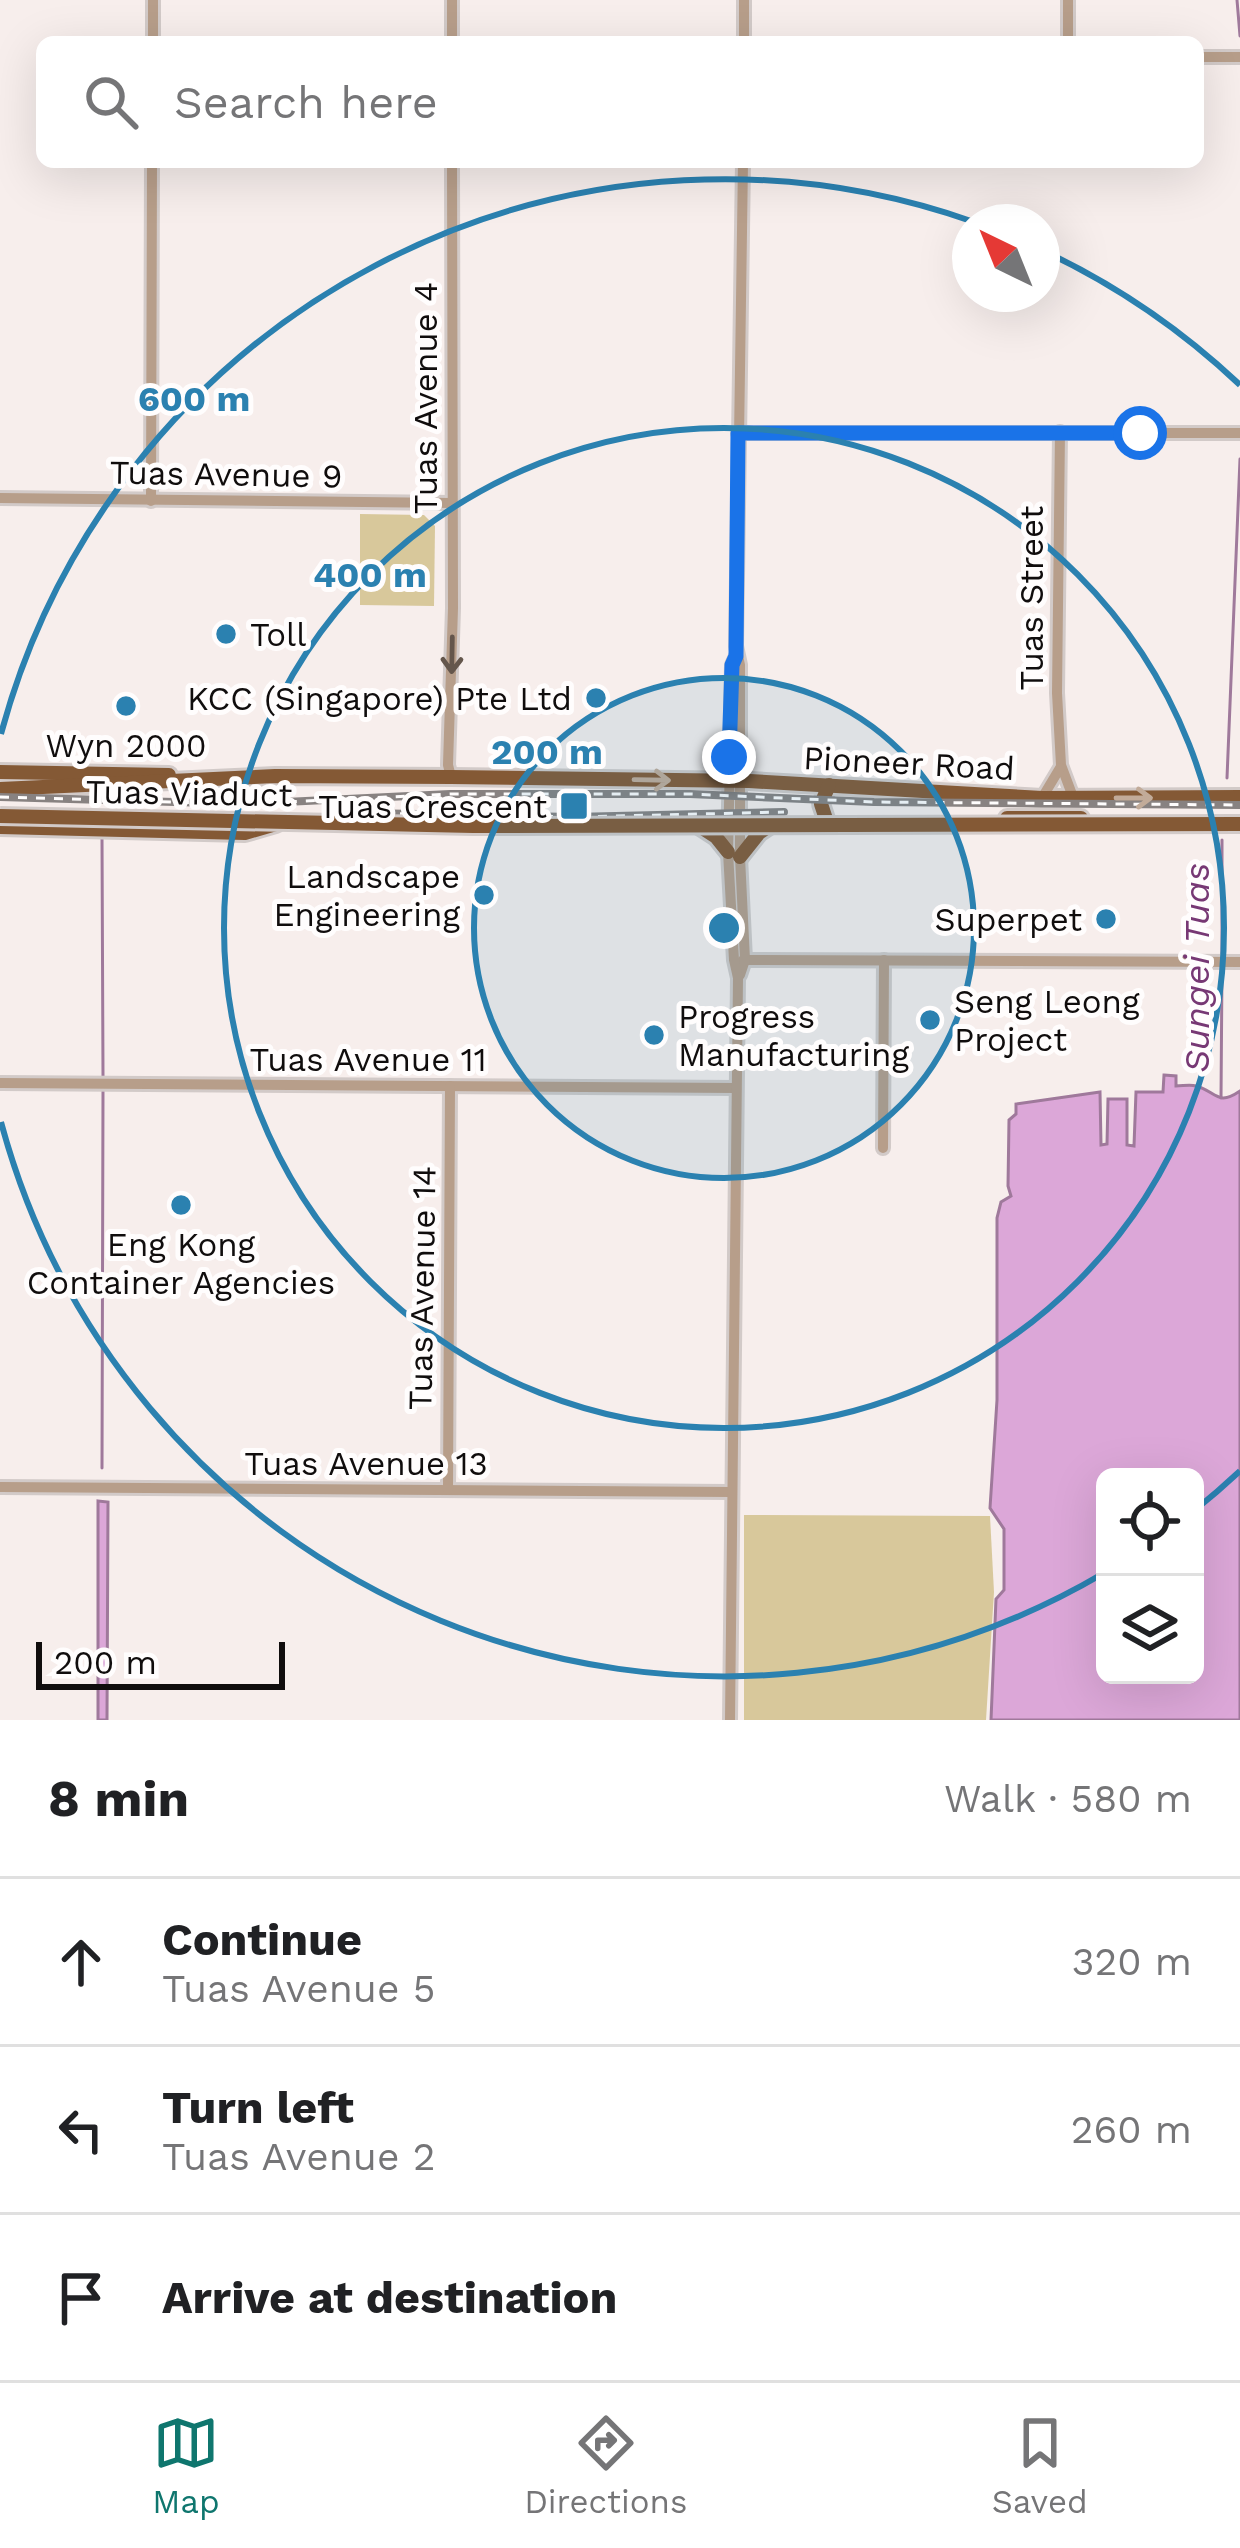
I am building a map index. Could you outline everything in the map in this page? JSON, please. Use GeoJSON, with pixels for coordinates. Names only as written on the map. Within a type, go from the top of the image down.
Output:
{"type":"FeatureCollection","features":[{"type":"Feature","properties":{"kind":"main road"},"geometry":{"type":"LineString","coordinates":[[0,772],[269,777]]}},
{"type":"Feature","properties":{"kind":"main road","name":"Pioneer Road"},"geometry":{"type":"LineString","coordinates":[[0,789],[269,777],[452,777],[735,781],[1042,798],[1240,797]]}},
{"type":"Feature","properties":{"kind":"main road"},"geometry":{"type":"LineString","coordinates":[[826,819],[821,808],[830,785]]}},
{"type":"Feature","properties":{"kind":"main road","name":"Pioneer Road"},"geometry":{"type":"LineString","coordinates":[[0,813],[463,822],[1240,822]]}},
{"type":"Feature","properties":{"kind":"main road","name":"Tuas Viaduct"},"geometry":{"type":"LineString","coordinates":[[0,813],[280,823],[653,826],[1240,822]]}},
{"type":"Feature","properties":{"kind":"main road"},"geometry":{"type":"LineString","coordinates":[[693,822],[734,854],[778,820]]}},
{"type":"Feature","properties":{"kind":"main road"},"geometry":{"type":"LineString","coordinates":[[0,827],[245,833],[280,823]]}},
{"type":"Feature","properties":{"kind":"street"},"geometry":{"type":"LineString","coordinates":[[153,36],[154,0]]}},
{"type":"Feature","properties":{"kind":"street"},"geometry":{"type":"LineString","coordinates":[[452,0],[452,36]]}},
{"type":"Feature","properties":{"kind":"street"},"geometry":{"type":"LineString","coordinates":[[744,0],[744,36]]}},
{"type":"Feature","properties":{"kind":"street"},"geometry":{"type":"LineString","coordinates":[[1068,36],[1069,0]]}},
{"type":"Feature","properties":{"kind":"street"},"geometry":{"type":"LineString","coordinates":[[1204,57],[1240,57]]}},
{"type":"Feature","properties":{"kind":"street"},"geometry":{"type":"LineString","coordinates":[[151,501],[152,168]]}},
{"type":"Feature","properties":{"kind":"street","name":"Tuas Avenue 4"},"geometry":{"type":"LineString","coordinates":[[452,168],[453,608],[448,765],[452,777]]}},
{"type":"Feature","properties":{"kind":"street"},"geometry":{"type":"LineString","coordinates":[[730,1720],[740,960],[732,665],[736,656],[742,168]]}},
{"type":"Feature","properties":{"kind":"street","name":"Tuas Street"},"geometry":{"type":"LineString","coordinates":[[1060,432],[1057,693],[1061,765],[1073,797]]}},
{"type":"Feature","properties":{"kind":"street"},"geometry":{"type":"LineString","coordinates":[[738,433],[1240,433]]}},
{"type":"Feature","properties":{"kind":"street","name":"Tuas Avenue 9"},"geometry":{"type":"LineString","coordinates":[[0,499],[452,503]]}},
{"type":"Feature","properties":{"kind":"street"},"geometry":{"type":"LineString","coordinates":[[1042,798],[1061,765]]}},
{"type":"Feature","properties":{"kind":"street"},"geometry":{"type":"LineString","coordinates":[[883,1148],[884,959]]}},
{"type":"Feature","properties":{"kind":"street"},"geometry":{"type":"LineString","coordinates":[[740,960],[1235,962]]}},
{"type":"Feature","properties":{"kind":"street","name":"Tuas Avenue 11"},"geometry":{"type":"LineString","coordinates":[[0,1083],[735,1088]]}},
{"type":"Feature","properties":{"kind":"street","name":"Tuas Avenue 14"},"geometry":{"type":"LineString","coordinates":[[448,1490],[450,1086]]}},
{"type":"Feature","properties":{"kind":"street","name":"Tuas Avenue 13"},"geometry":{"type":"LineString","coordinates":[[0,1487],[731,1492]]}},
{"type":"Feature","properties":{"kind":"shaded area"},"geometry":{"type":"Polygon","coordinates":[[[360,514],[424,515],[435,526],[434,606],[360,605],[360,514]]]}},
{"type":"Feature","properties":{"kind":"shaded area"},"geometry":{"type":"Polygon","coordinates":[[[1164,1075],[1176,1076],[1176,1086],[1196,1086],[1221,1098],[1240,1091],[1240,1720],[991,1720],[996,1599],[1004,1590],[1004,1529],[990,1508],[997,1400],[997,1218],[1001,1202],[1011,1196],[1009,1120],[1016,1114],[1016,1104],[1100,1092],[1101,1145],[1107,1144],[1108,1099],[1127,1099],[1127,1145],[1134,1146],[1136,1092],[1163,1092],[1164,1075]]]}},
{"type":"Feature","properties":{"kind":"shaded area"},"geometry":{"type":"Polygon","coordinates":[[[98,1501],[108,1502],[107,1720],[98,1720],[98,1501]]]}},
{"type":"Feature","properties":{"kind":"shaded area"},"geometry":{"type":"Polygon","coordinates":[[[744,1515],[990,1516],[994,1592],[986,1720],[744,1720],[744,1515]]]}},
{"type":"Feature","properties":{"kind":"waterway"},"geometry":{"type":"LineString","coordinates":[[1237,0],[1240,36]]}},
{"type":"Feature","properties":{"kind":"waterway","name":"Sungei Tuas"},"geometry":{"type":"LineString","coordinates":[[1227,778],[1240,459]]}},
{"type":"Feature","properties":{"kind":"waterway"},"geometry":{"type":"LineString","coordinates":[[102,837],[103,1076]]}},
{"type":"Feature","properties":{"kind":"waterway","name":"Sungei Tuas"},"geometry":{"type":"LineString","coordinates":[[1222,840],[1222,958]]}},
{"type":"Feature","properties":{"kind":"waterway","name":"Sungei Tuas"},"geometry":{"type":"LineString","coordinates":[[1221,1098],[1222,967]]}},
{"type":"Feature","properties":{"kind":"waterway"},"geometry":{"type":"LineString","coordinates":[[102,1468],[103,1091]]}},
{"type":"Feature","properties":{"kind":"railway"},"geometry":{"type":"LineString","coordinates":[[0,797],[244,804],[450,794],[690,794],[874,802],[1240,805]]}},
{"type":"Feature","properties":{"kind":"railway"},"geometry":{"type":"LineString","coordinates":[[364,813],[573,817],[784,812]]}},
{"type":"Feature","properties":{"kind":"place","name":"Toll"},"geometry":{"type":"Point","coordinates":[226,634]}},
{"type":"Feature","properties":{"kind":"place","name":"KCC (Singapore) Pte Ltd"},"geometry":{"type":"Point","coordinates":[596,698]}},
{"type":"Feature","properties":{"kind":"place","name":"Wyn 2000"},"geometry":{"type":"Point","coordinates":[126,706]}},
{"type":"Feature","properties":{"kind":"place","name":"Tuas Crescent"},"geometry":{"type":"Point","coordinates":[574,806]}},
{"type":"Feature","properties":{"kind":"place","name":"Landscape Engineering"},"geometry":{"type":"Point","coordinates":[484,895]}},
{"type":"Feature","properties":{"kind":"place","name":"Superpet"},"geometry":{"type":"Point","coordinates":[1106,919]}},
{"type":"Feature","properties":{"kind":"place","name":"Seng Leong Project"},"geometry":{"type":"Point","coordinates":[930,1020]}},
{"type":"Feature","properties":{"kind":"place","name":"Progress Manufacturing"},"geometry":{"type":"Point","coordinates":[654,1035]}},
{"type":"Feature","properties":{"kind":"place","name":"Eng Kong Container Agencies"},"geometry":{"type":"Point","coordinates":[181,1205]}},
{"type":"Feature","properties":{"kind":"route"},"geometry":{"type":"LineString","coordinates":[[729,757],[736,656],[738,433],[1140,433]]}}]}
